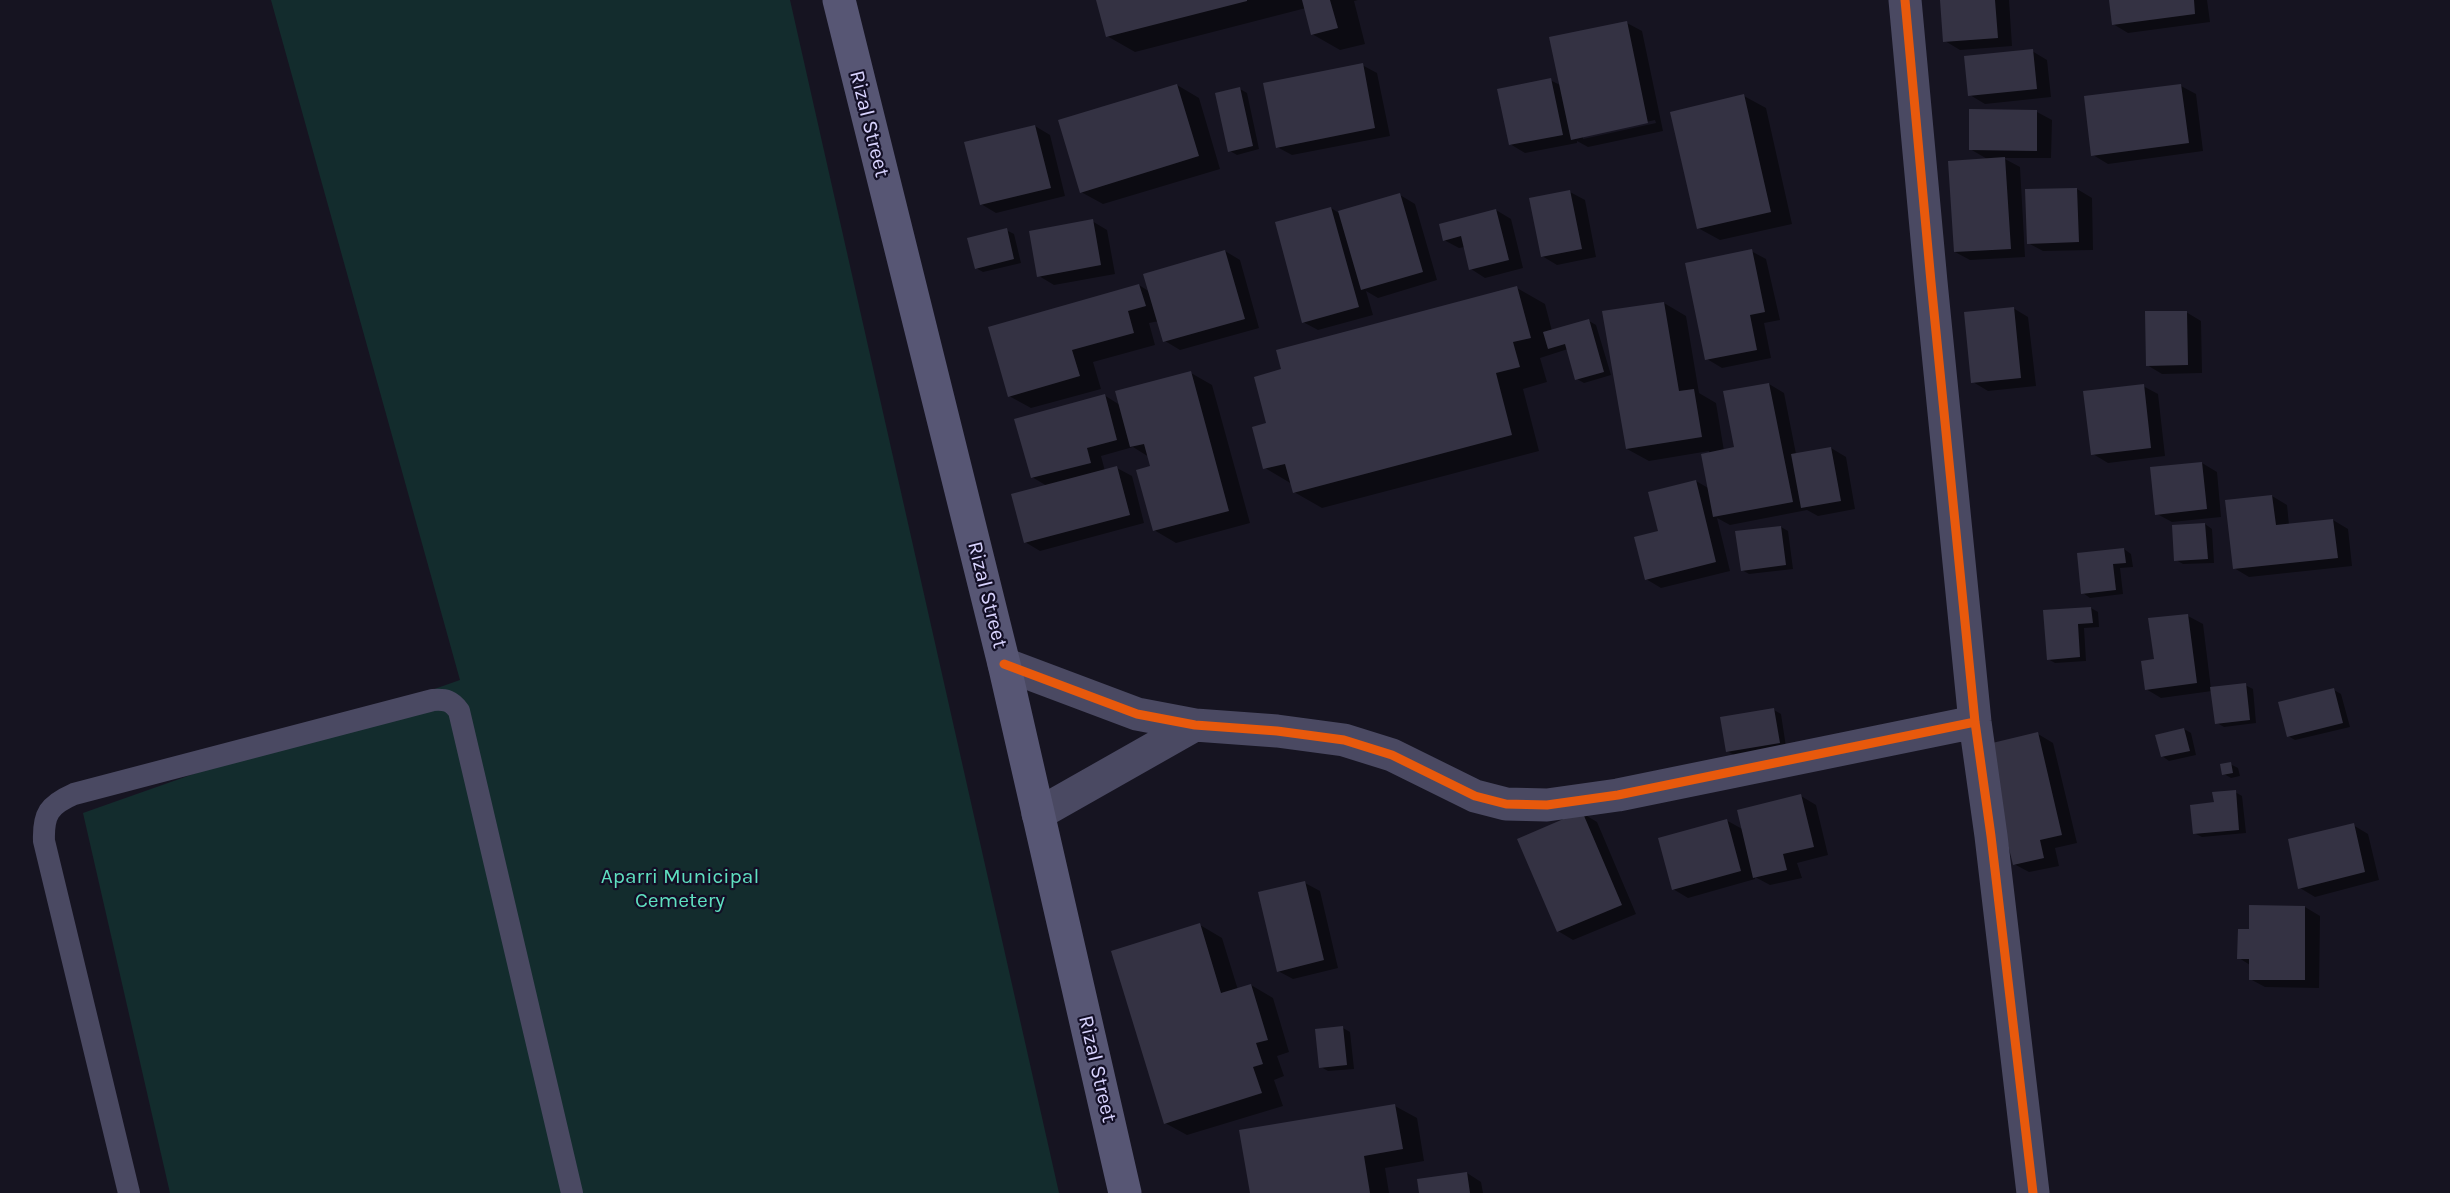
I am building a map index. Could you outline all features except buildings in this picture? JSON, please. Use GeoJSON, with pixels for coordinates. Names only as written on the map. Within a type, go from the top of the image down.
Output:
{"type":"FeatureCollection","features":[{"type":"Feature","properties":{"kind":"main road","name":"Rizal Street"},"geometry":{"type":"LineString","coordinates":[[839,0],[1004,664],[1125,1193]]}},
{"type":"Feature","properties":{"kind":"street"},"geometry":{"type":"LineString","coordinates":[[1905,0],[1975,722],[1993,848],[2033,1193]]}},
{"type":"Feature","properties":{"kind":"street"},"geometry":{"type":"LineString","coordinates":[[1004,664],[1137,714],[1194,725],[1276,731],[1344,740],[1392,755],[1475,796],[1506,804],[1547,805],[1618,795],[1975,722]]}},
{"type":"Feature","properties":{"kind":"street"},"geometry":{"type":"LineString","coordinates":[[1038,814],[1194,725]]}},
{"type":"Feature","properties":{"kind":"lane"},"geometry":{"type":"LineString","coordinates":[[129,1193],[44,841],[44,825],[48,814],[62,800],[74,794],[442,699],[449,701],[459,711],[572,1193]]}},
{"type":"Feature","properties":{"kind":"green space","name":"Aparri Municipal Cemetery"},"geometry":{"type":"Polygon","coordinates":[[[271,0],[790,0],[1059,1193],[170,1193],[83,813],[460,680],[271,0]]]}},
{"type":"Feature","properties":{"kind":"cycle path"},"geometry":{"type":"LineString","coordinates":[[1905,0],[1975,722],[1991,836],[2033,1193]]}},
{"type":"Feature","properties":{"kind":"cycle path"},"geometry":{"type":"LineString","coordinates":[[1004,664],[1137,714],[1195,725],[1277,731],[1344,740],[1392,755],[1475,796],[1506,804],[1547,805],[1618,795],[1975,722]]}}]}
